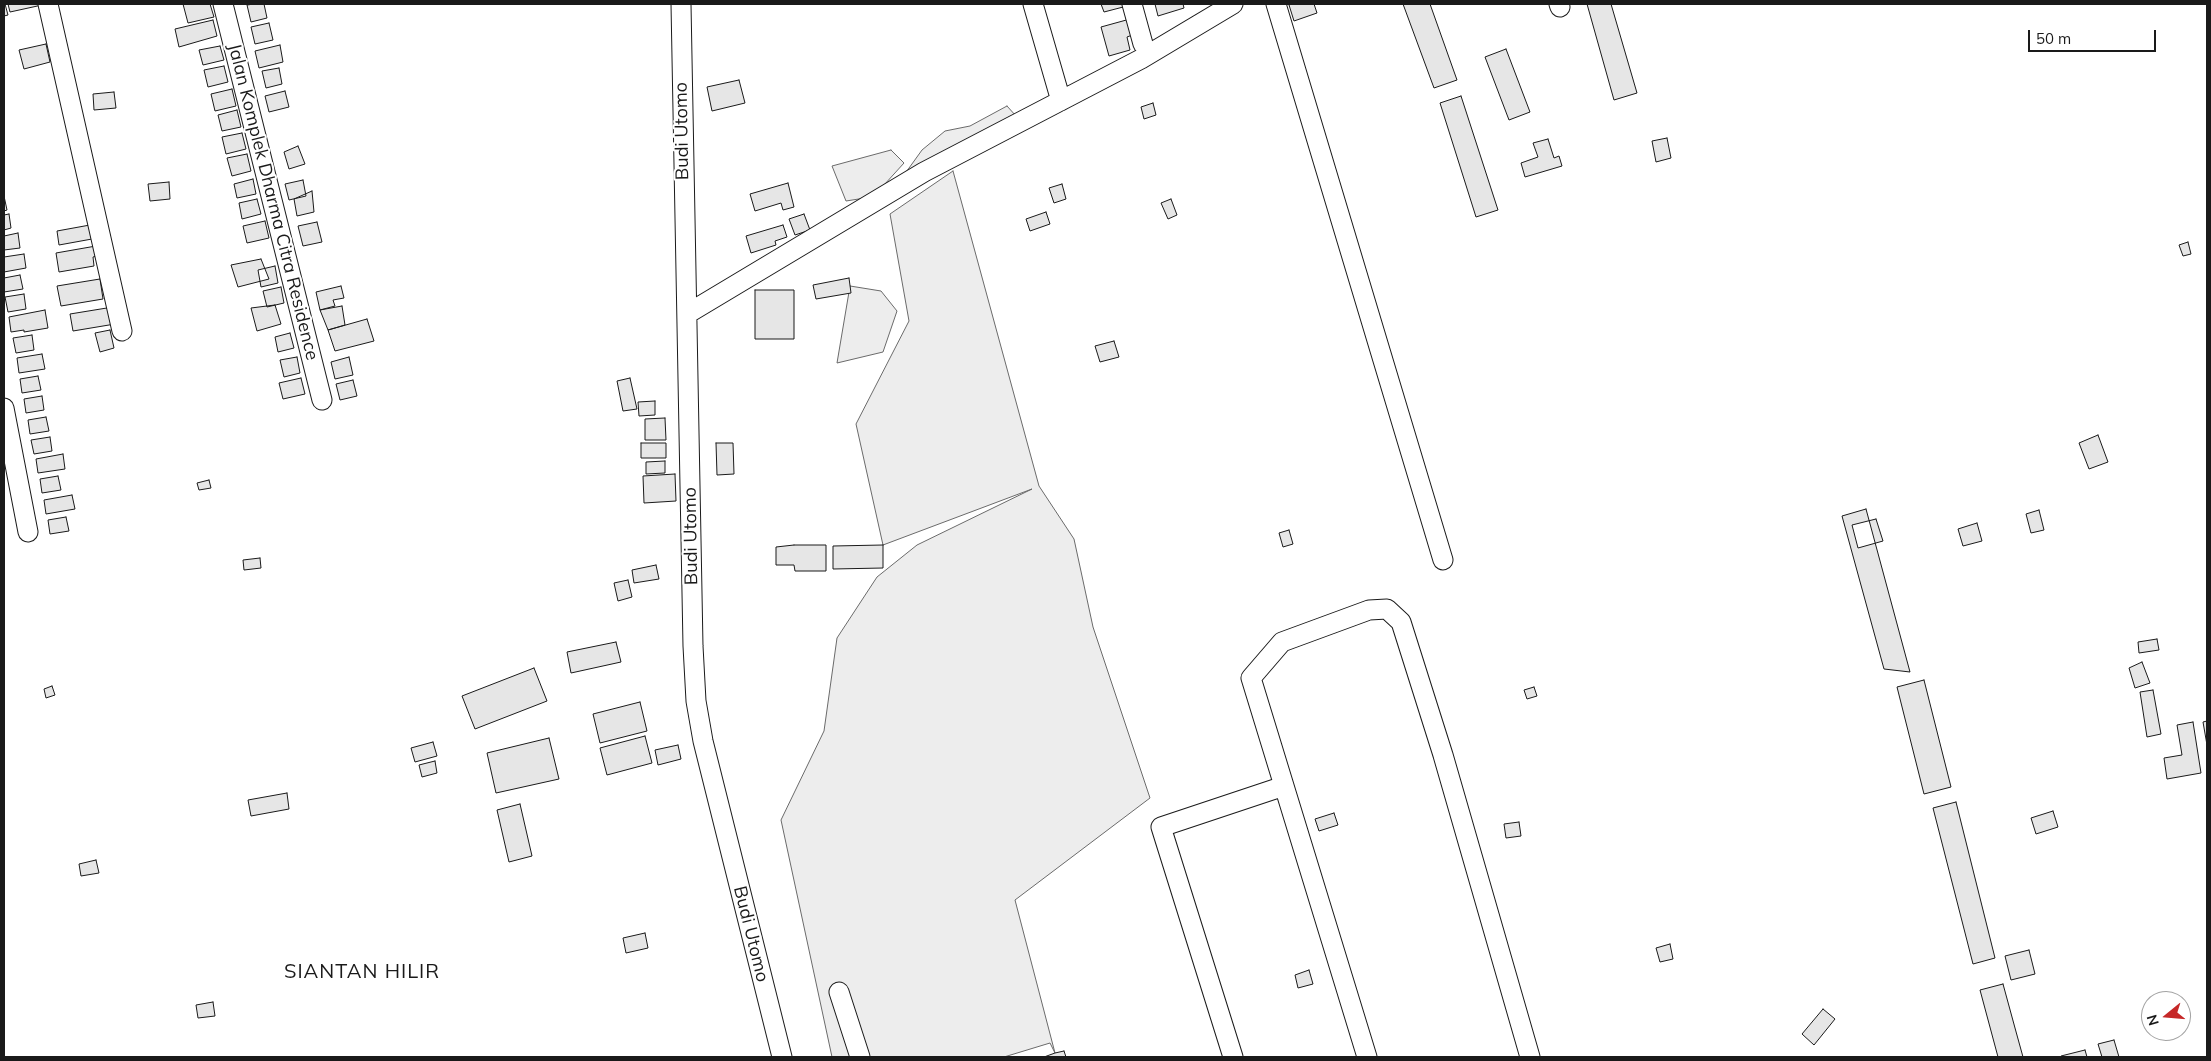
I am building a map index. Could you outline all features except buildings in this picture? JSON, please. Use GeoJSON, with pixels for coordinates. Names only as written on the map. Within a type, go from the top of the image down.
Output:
{"type":"FeatureCollection","features":[{"type":"Feature","properties":{"kind":"street"},"geometry":{"type":"LineString","coordinates":[[48,4],[122,330]]}},
{"type":"Feature","properties":{"kind":"street","name":"Jalan Komplek Dharma Citra Residence"},"geometry":{"type":"LineString","coordinates":[[223,4],[322,400]]}},
{"type":"Feature","properties":{"kind":"street","name":"Budi Utomo"},"geometry":{"type":"LineString","coordinates":[[681,4],[693,636],[696,701],[703,741],[782,1057]]}},
{"type":"Feature","properties":{"kind":"street"},"geometry":{"type":"LineString","coordinates":[[1033,4],[1062,100]]}},
{"type":"Feature","properties":{"kind":"street"},"geometry":{"type":"LineString","coordinates":[[1132,4],[1143,44]]}},
{"type":"Feature","properties":{"kind":"street"},"geometry":{"type":"LineString","coordinates":[[687,314],[924,172],[1141,59],[1233,4]]}},
{"type":"Feature","properties":{"kind":"street"},"geometry":{"type":"LineString","coordinates":[[1276,4],[1443,560]]}},
{"type":"Feature","properties":{"kind":"street"},"geometry":{"type":"LineString","coordinates":[[4,408],[28,532]]}},
{"type":"Feature","properties":{"kind":"street"},"geometry":{"type":"LineString","coordinates":[[1367,1057],[1251,678],[1282,642],[1370,610],[1387,609],[1401,622],[1443,756],[1530,1057]]}},
{"type":"Feature","properties":{"kind":"street"},"geometry":{"type":"LineString","coordinates":[[1233,1057],[1161,827],[1284,786]]}},
{"type":"Feature","properties":{"kind":"street"},"geometry":{"type":"LineString","coordinates":[[839,992],[860,1057]]}},
{"type":"Feature","properties":{"kind":"shaded area"},"geometry":{"type":"Polygon","coordinates":[[[1007,106],[1016,116],[904,175],[922,150],[945,131],[970,126],[1007,106]]]}},
{"type":"Feature","properties":{"kind":"shaded area"},"geometry":{"type":"Polygon","coordinates":[[[891,150],[904,163],[884,185],[865,198],[846,201],[832,166],[891,150]]]}},
{"type":"Feature","properties":{"kind":"shaded area"},"geometry":{"type":"Polygon","coordinates":[[[953,171],[1039,486],[1074,539],[1093,627],[1150,798],[1015,900],[1055,1053],[1050,1043],[1004,1057],[832,1057],[781,820],[824,731],[837,638],[877,577],[917,545],[1032,489],[883,545],[856,424],[909,321],[890,214],[953,171]]]}},
{"type":"Feature","properties":{"kind":"shaded area"},"geometry":{"type":"Polygon","coordinates":[[[850,286],[881,291],[897,311],[883,352],[837,363],[850,286]]]}},
{"type":"Feature","properties":{"kind":"district","name":"SIANTAN HILIR"},"geometry":{"type":"Point","coordinates":[362,972]}}]}
